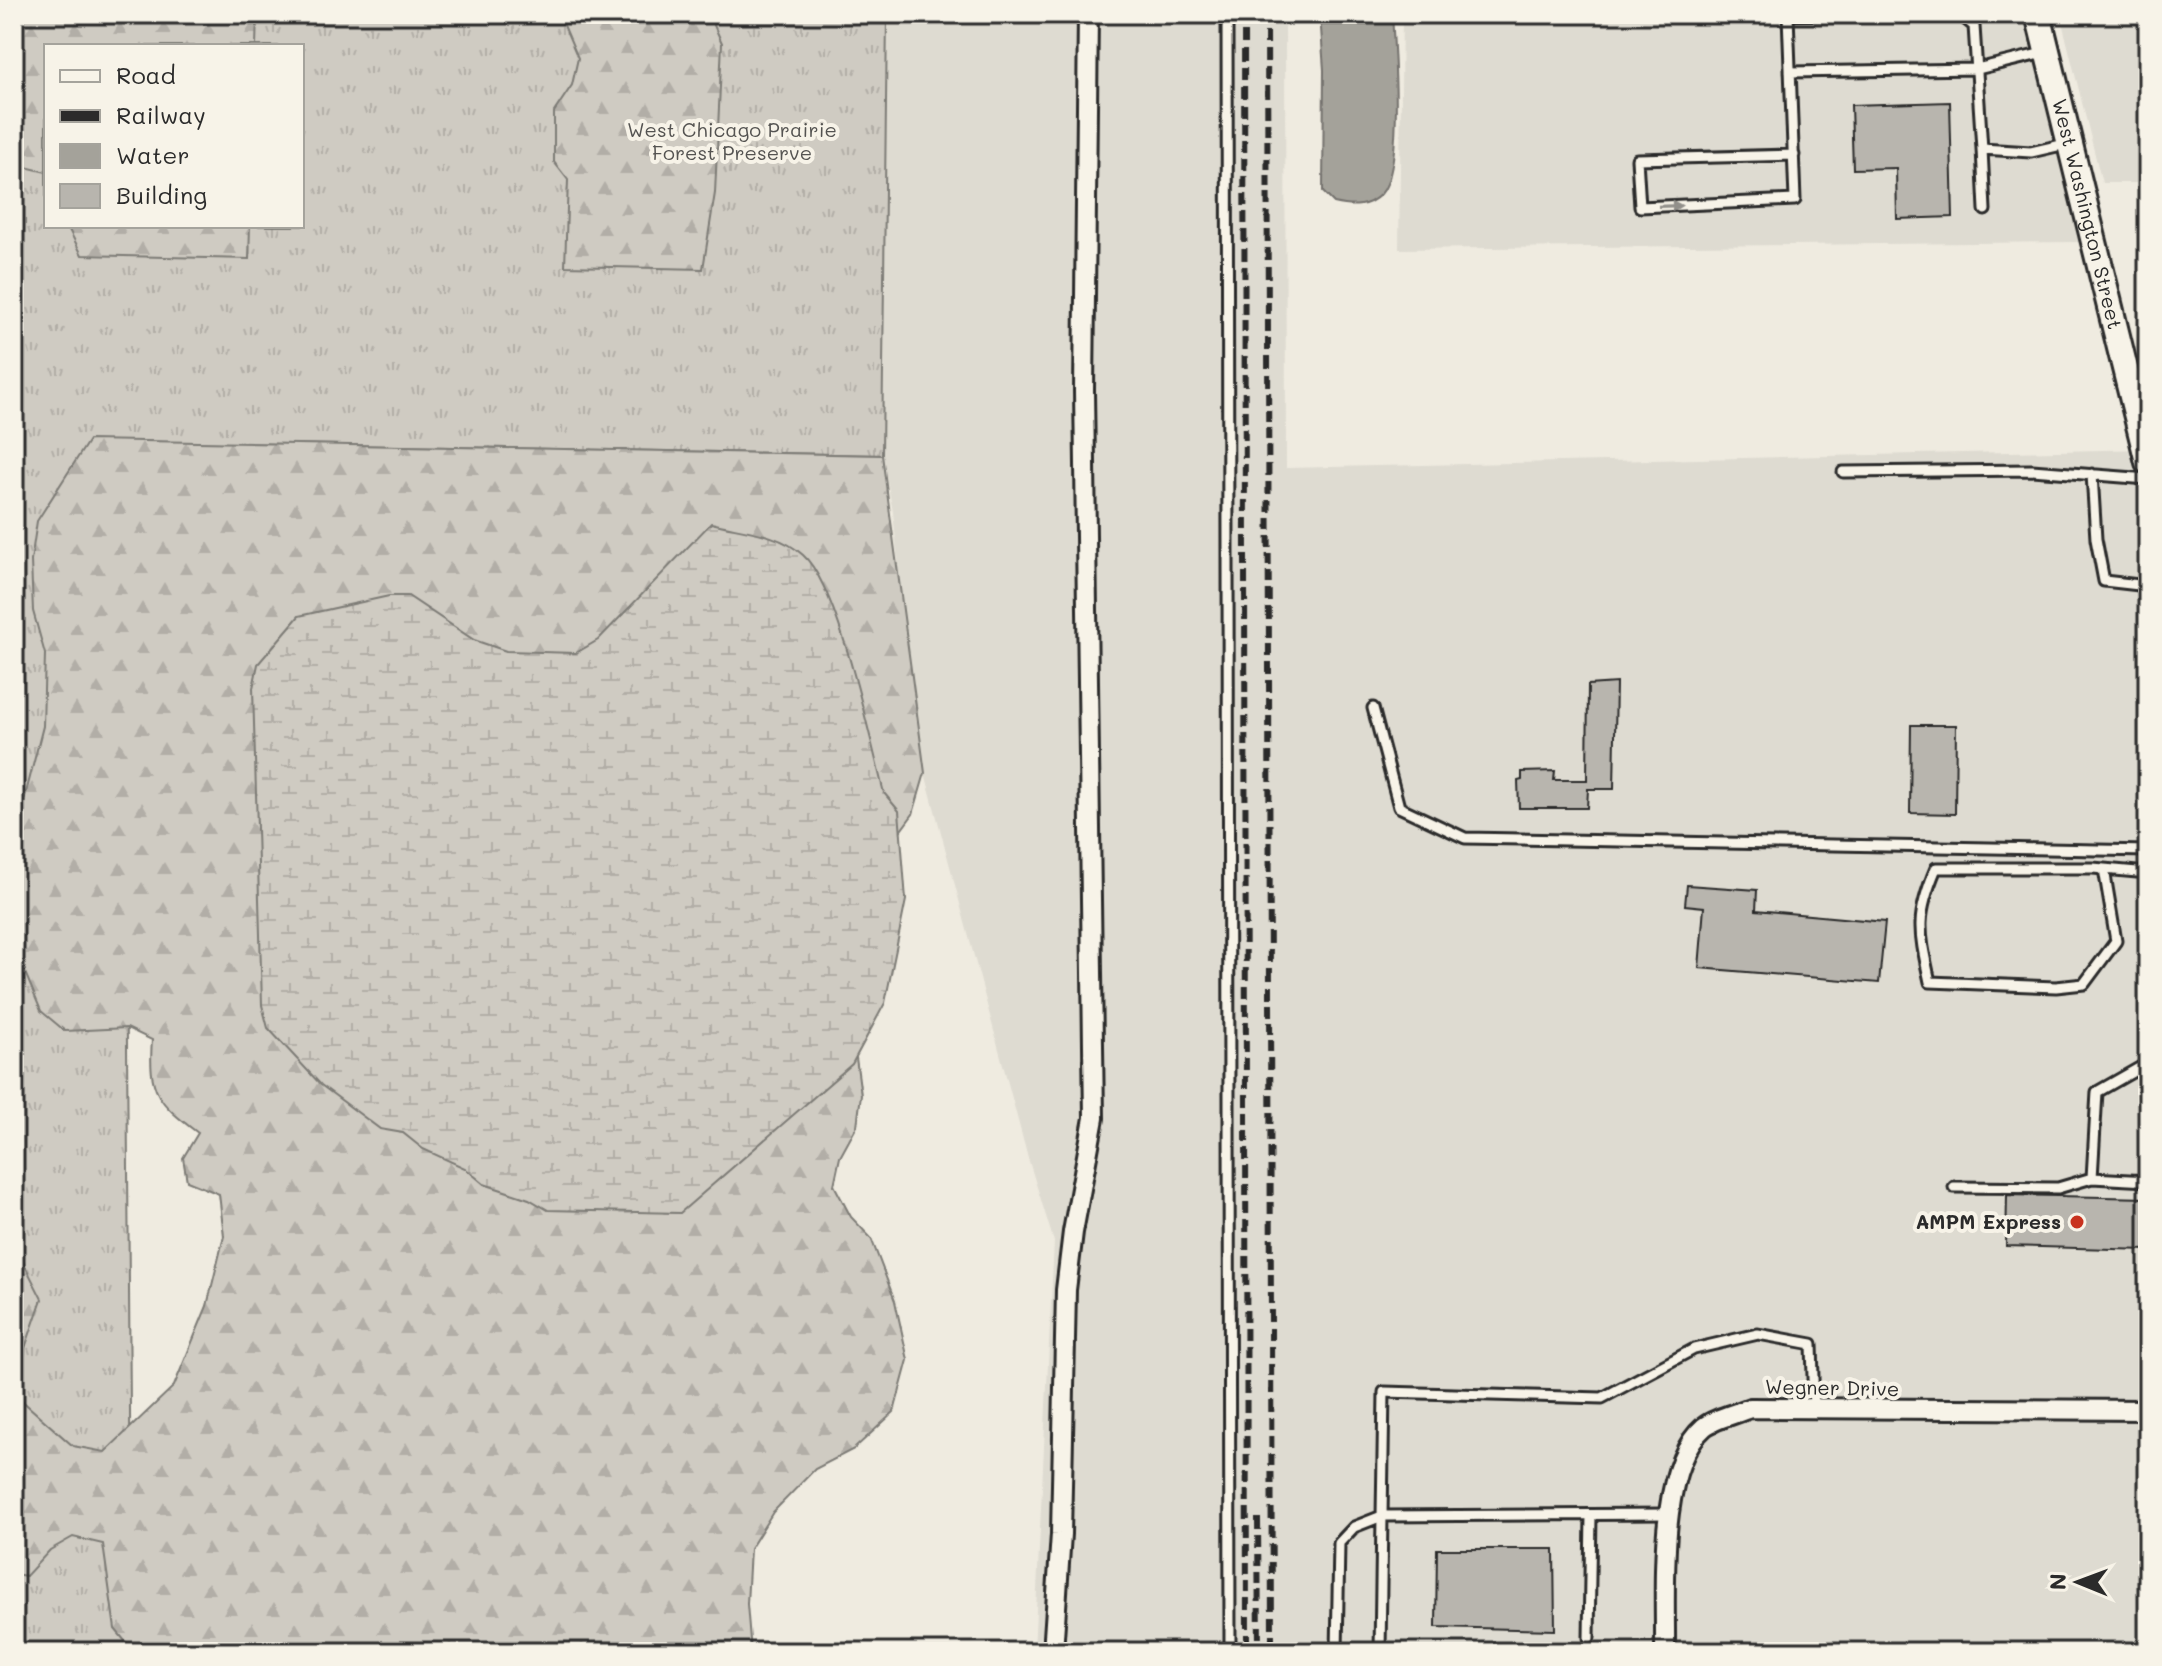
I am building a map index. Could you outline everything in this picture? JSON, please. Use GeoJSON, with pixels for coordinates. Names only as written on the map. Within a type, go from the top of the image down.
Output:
{"type":"FeatureCollection","features":[{"type":"Feature","properties":{"kind":"main road","name":"West Washington Street"},"geometry":{"type":"LineString","coordinates":[[2038,14],[2148,462]]}},
{"type":"Feature","properties":{"kind":"street"},"geometry":{"type":"LineString","coordinates":[[1053,1652],[1061,1534],[1066,1290],[1073,1232],[1094,1118],[1084,391],[1088,14]]}},
{"type":"Feature","properties":{"kind":"street","name":"Wegner Drive"},"geometry":{"type":"LineString","coordinates":[[1665,1652],[1667,1514],[1679,1467],[1704,1427],[1750,1408],[1814,1411],[2148,1410]]}},
{"type":"Feature","properties":{"kind":"lane"},"geometry":{"type":"LineString","coordinates":[[1227,14],[1230,1652]]}},
{"type":"Feature","properties":{"kind":"lane"},"geometry":{"type":"LineString","coordinates":[[1794,155],[1637,159],[1640,207],[1795,200],[1794,155],[1788,15],[1863,14]]}},
{"type":"Feature","properties":{"kind":"lane"},"geometry":{"type":"LineString","coordinates":[[1959,14],[1974,26],[1985,210]]}},
{"type":"Feature","properties":{"kind":"lane"},"geometry":{"type":"LineString","coordinates":[[1790,72],[1977,69],[2048,52]]}},
{"type":"Feature","properties":{"kind":"lane"},"geometry":{"type":"LineString","coordinates":[[1982,149],[2031,152],[2070,143]]}},
{"type":"Feature","properties":{"kind":"lane"},"geometry":{"type":"LineString","coordinates":[[1843,472],[1932,468],[2148,479]]}},
{"type":"Feature","properties":{"kind":"lane"},"geometry":{"type":"LineString","coordinates":[[2092,474],[2096,539],[2104,581],[2148,586]]}},
{"type":"Feature","properties":{"kind":"lane"},"geometry":{"type":"LineString","coordinates":[[1373,708],[1399,807],[1465,838],[2148,851]]}},
{"type":"Feature","properties":{"kind":"lane"},"geometry":{"type":"LineString","coordinates":[[2104,869],[2116,941],[2084,984],[2056,987],[1930,982],[1918,929],[1922,900],[1936,868],[2104,869],[2148,873]]}},
{"type":"Feature","properties":{"kind":"lane"},"geometry":{"type":"LineString","coordinates":[[2092,1178],[2097,1092],[2141,1067],[2148,1068]]}},
{"type":"Feature","properties":{"kind":"lane"},"geometry":{"type":"LineString","coordinates":[[1954,1187],[2058,1188],[2092,1178],[2148,1181]]}},
{"type":"Feature","properties":{"kind":"lane"},"geometry":{"type":"LineString","coordinates":[[1380,1652],[1384,1392],[1602,1398],[1694,1349],[1758,1334],[1812,1344],[1814,1411]]}},
{"type":"Feature","properties":{"kind":"lane"},"geometry":{"type":"LineString","coordinates":[[1337,1652],[1339,1543],[1354,1527],[1382,1516],[1667,1514]]}},
{"type":"Feature","properties":{"kind":"lane"},"geometry":{"type":"LineString","coordinates":[[1589,1638],[1591,1515]]}},
{"type":"Feature","properties":{"kind":"shaded area"},"geometry":{"type":"Polygon","coordinates":[[[887,14],[1285,14],[1286,468],[2148,449],[2148,1652],[1034,1652],[1054,1242],[1028,1158],[925,773],[908,666],[893,512],[882,455],[887,14]]]}},
{"type":"Feature","properties":{"kind":"shaded area"},"geometry":{"type":"Polygon","coordinates":[[[1402,14],[2023,14],[2079,242],[1399,249],[1402,14]]]}},
{"type":"Feature","properties":{"kind":"shaded area"},"geometry":{"type":"Polygon","coordinates":[[[2060,14],[2148,14],[2148,183],[2102,183],[2060,14]]]}},
{"type":"Feature","properties":{"kind":"green space","name":"West Chicago Prairie Forest Preserve"},"geometry":{"type":"Polygon","coordinates":[[[14,14],[887,14],[882,455],[122,441],[132,1652],[14,1652],[14,14]]]}},
{"type":"Feature","properties":{"kind":"green space"},"geometry":{"type":"Polygon","coordinates":[[[14,14],[257,14],[256,44],[44,44],[44,172],[21,166],[14,149],[14,14]]]}},
{"type":"Feature","properties":{"kind":"green space"},"geometry":{"type":"Polygon","coordinates":[[[569,14],[709,14],[722,43],[715,193],[703,269],[565,266],[568,180],[554,162],[554,112],[572,85],[578,58],[563,23],[569,14]]]}},
{"type":"Feature","properties":{"kind":"green space"},"geometry":{"type":"Polygon","coordinates":[[[68,228],[250,228],[249,259],[82,255],[68,228]]]}},
{"type":"Feature","properties":{"kind":"green space"},"geometry":{"type":"Polygon","coordinates":[[[89,440],[882,455],[925,773],[913,814],[882,856],[852,1028],[861,1095],[857,1126],[840,1157],[834,1185],[851,1217],[871,1238],[895,1301],[908,1360],[894,1412],[854,1449],[815,1469],[773,1512],[750,1549],[747,1604],[751,1652],[134,1652],[115,1629],[103,1544],[73,1537],[50,1550],[26,1576],[14,1574],[14,1244],[42,1299],[25,1348],[19,1398],[73,1446],[105,1452],[174,1386],[207,1306],[224,1236],[219,1194],[187,1181],[183,1158],[198,1133],[173,1113],[158,1094],[152,1072],[152,1040],[127,1028],[65,1031],[41,1011],[14,946],[14,840],[43,726],[45,654],[33,611],[31,561],[37,521],[89,440]]]}},
{"type":"Feature","properties":{"kind":"green space"},"geometry":{"type":"Polygon","coordinates":[[[711,523],[771,537],[803,555],[816,572],[841,630],[884,793],[899,811],[906,900],[885,1003],[852,1064],[680,1213],[548,1210],[529,1199],[484,1184],[465,1168],[423,1149],[403,1133],[380,1129],[321,1085],[268,1028],[262,1005],[253,688],[258,664],[299,616],[389,596],[408,596],[474,640],[506,651],[576,653],[598,640],[711,523]]]}},
{"type":"Feature","properties":{"kind":"water"},"geometry":{"type":"Polygon","coordinates":[[[1320,14],[1392,14],[1396,108],[1393,161],[1381,194],[1365,204],[1334,203],[1323,192],[1324,70],[1320,14]]]}},
{"type":"Feature","properties":{"kind":"building"},"geometry":{"type":"Polygon","coordinates":[[[1950,102],[1953,217],[1897,219],[1896,168],[1853,169],[1851,105],[1950,102]]]}},
{"type":"Feature","properties":{"kind":"building"},"geometry":{"type":"Polygon","coordinates":[[[1616,683],[1614,789],[1588,789],[1587,808],[1519,808],[1518,781],[1522,780],[1522,772],[1555,771],[1554,780],[1587,780],[1588,685],[1616,683]]]}},
{"type":"Feature","properties":{"kind":"building"},"geometry":{"type":"Polygon","coordinates":[[[1911,725],[1956,725],[1955,814],[1910,813],[1911,725]]]}},
{"type":"Feature","properties":{"kind":"building"},"geometry":{"type":"Polygon","coordinates":[[[1687,885],[1757,890],[1756,910],[1885,922],[1879,983],[1699,968],[1704,907],[1685,905],[1687,885]]]}},
{"type":"Feature","properties":{"kind":"building","name":"AMPM Express"},"geometry":{"type":"Polygon","coordinates":[[[2007,1195],[2148,1198],[2148,1250],[2006,1246],[2007,1195]]]}},
{"type":"Feature","properties":{"kind":"building"},"geometry":{"type":"Polygon","coordinates":[[[1437,1549],[1554,1549],[1555,1630],[1436,1627],[1437,1549]]]}},
{"type":"Feature","properties":{"kind":"railway"},"geometry":{"type":"LineString","coordinates":[[1244,14],[1247,1652]]}},
{"type":"Feature","properties":{"kind":"railway"},"geometry":{"type":"LineString","coordinates":[[1267,14],[1272,1652]]}},
{"type":"Feature","properties":{"kind":"railway"},"geometry":{"type":"LineString","coordinates":[[1258,1518],[1259,1652]]}},
{"type":"Feature","properties":{"kind":"place","name":"AMPM Express"},"geometry":{"type":"Point","coordinates":[2077,1222]}}]}
